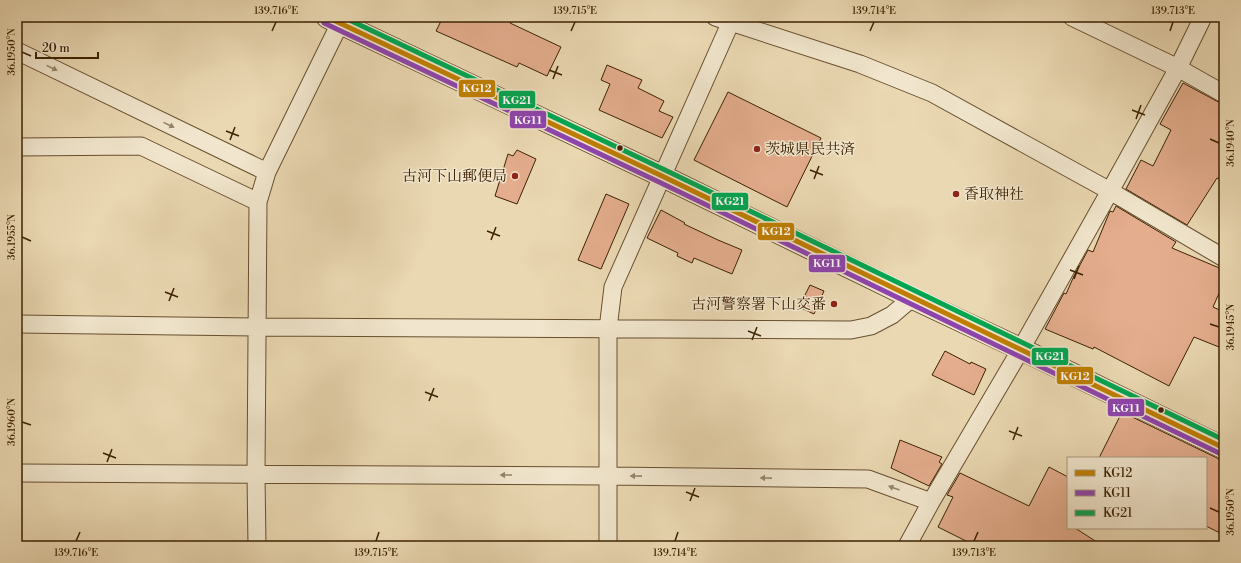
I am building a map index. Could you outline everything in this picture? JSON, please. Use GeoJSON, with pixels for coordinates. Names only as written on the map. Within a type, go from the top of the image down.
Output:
{"type":"FeatureCollection","features":[{"type":"Feature","properties":{"kind":"street"},"geometry":{"type":"LineString","coordinates":[[715,17],[732,20],[860,64],[932,93],[1110,191],[1224,258]]}},
{"type":"Feature","properties":{"kind":"street"},"geometry":{"type":"LineString","coordinates":[[1072,17],[1178,68],[1224,94]]}},
{"type":"Feature","properties":{"kind":"street"},"geometry":{"type":"LineString","coordinates":[[907,546],[1110,191],[1178,68],[1203,17]]}},
{"type":"Feature","properties":{"kind":"street"},"geometry":{"type":"LineString","coordinates":[[257,546],[256,474],[258,202],[267,172],[337,19],[1224,448]]}},
{"type":"Feature","properties":{"kind":"street"},"geometry":{"type":"LineString","coordinates":[[608,546],[608,329],[613,287],[732,20]]}},
{"type":"Feature","properties":{"kind":"street"},"geometry":{"type":"LineString","coordinates":[[17,52],[267,172]]}},
{"type":"Feature","properties":{"kind":"street"},"geometry":{"type":"LineString","coordinates":[[17,147],[141,146],[258,202]]}},
{"type":"Feature","properties":{"kind":"street"},"geometry":{"type":"LineString","coordinates":[[17,324],[258,327],[851,330],[871,326],[887,318],[912,298]]}},
{"type":"Feature","properties":{"kind":"street"},"geometry":{"type":"LineString","coordinates":[[17,473],[868,479],[931,502]]}},
{"type":"Feature","properties":{"kind":"building"},"geometry":{"type":"Polygon","coordinates":[[[443,17],[512,17],[510,23],[561,47],[547,76],[519,63],[517,67],[436,31],[443,17]]]}},
{"type":"Feature","properties":{"kind":"building"},"geometry":{"type":"Polygon","coordinates":[[[607,65],[642,80],[638,88],[664,101],[659,111],[673,117],[662,138],[599,110],[610,84],[601,80],[607,65]]]}},
{"type":"Feature","properties":{"kind":"building"},"geometry":{"type":"Polygon","coordinates":[[[1183,83],[1224,105],[1224,181],[1217,178],[1187,225],[1126,189],[1141,160],[1153,166],[1171,130],[1160,124],[1183,83]]]}},
{"type":"Feature","properties":{"kind":"building","name":"茨城県民共済"},"geometry":{"type":"Polygon","coordinates":[[[728,92],[821,138],[787,207],[694,160],[728,92]]]}},
{"type":"Feature","properties":{"kind":"building"},"geometry":{"type":"Polygon","coordinates":[[[517,150],[536,159],[517,204],[495,196],[508,154],[513,156],[517,150]]]}},
{"type":"Feature","properties":{"kind":"building"},"geometry":{"type":"Polygon","coordinates":[[[606,194],[629,204],[601,269],[578,260],[606,194]]]}},
{"type":"Feature","properties":{"kind":"building"},"geometry":{"type":"Polygon","coordinates":[[[1116,206],[1176,242],[1172,248],[1224,270],[1224,282],[1213,307],[1224,312],[1224,349],[1194,337],[1169,386],[1094,347],[1093,349],[1045,329],[1064,293],[1066,294],[1088,250],[1093,252],[1110,211],[1113,212],[1116,206]]]}},
{"type":"Feature","properties":{"kind":"building"},"geometry":{"type":"Polygon","coordinates":[[[661,210],[685,223],[684,224],[742,250],[732,274],[694,258],[692,263],[677,256],[678,253],[647,238],[661,210]]]}},
{"type":"Feature","properties":{"kind":"building"},"geometry":{"type":"Polygon","coordinates":[[[810,285],[824,291],[814,314],[799,307],[810,285]]]}},
{"type":"Feature","properties":{"kind":"building"},"geometry":{"type":"Polygon","coordinates":[[[945,351],[970,364],[971,362],[986,369],[974,395],[932,375],[945,351]]]}},
{"type":"Feature","properties":{"kind":"building"},"geometry":{"type":"Polygon","coordinates":[[[1122,412],[1219,459],[1224,460],[1224,535],[1207,526],[1207,457],[1100,457],[1122,412]]]}},
{"type":"Feature","properties":{"kind":"building"},"geometry":{"type":"Polygon","coordinates":[[[900,440],[942,457],[939,462],[942,464],[929,486],[891,468],[900,440]]]}},
{"type":"Feature","properties":{"kind":"building"},"geometry":{"type":"Polygon","coordinates":[[[1049,467],[1067,476],[1067,529],[1077,529],[1103,546],[976,546],[938,527],[953,497],[947,495],[960,473],[1029,506],[1049,467]]]}},
{"type":"Feature","properties":{"kind":"transit line","name":"KG12"},"geometry":{"type":"LineString","coordinates":[[327,17],[662,176],[1224,448]]}},
{"type":"Feature","properties":{"kind":"transit line","name":"KG21"},"geometry":{"type":"LineString","coordinates":[[343,17],[665,170],[1224,440]]}},
{"type":"Feature","properties":{"kind":"transit line","name":"KG11"},"geometry":{"type":"LineString","coordinates":[[324,23],[659,182],[1221,454]]}},
{"type":"Feature","properties":{"kind":"place","name":"茨城県民共済"},"geometry":{"type":"Point","coordinates":[757,149]}},
{"type":"Feature","properties":{"kind":"place","name":"古河下山郵便局"},"geometry":{"type":"Point","coordinates":[515,176]}},
{"type":"Feature","properties":{"kind":"place","name":"香取神社"},"geometry":{"type":"Point","coordinates":[956,194]}},
{"type":"Feature","properties":{"kind":"place","name":"古河警察署下山交番"},"geometry":{"type":"Point","coordinates":[834,304]}}]}
